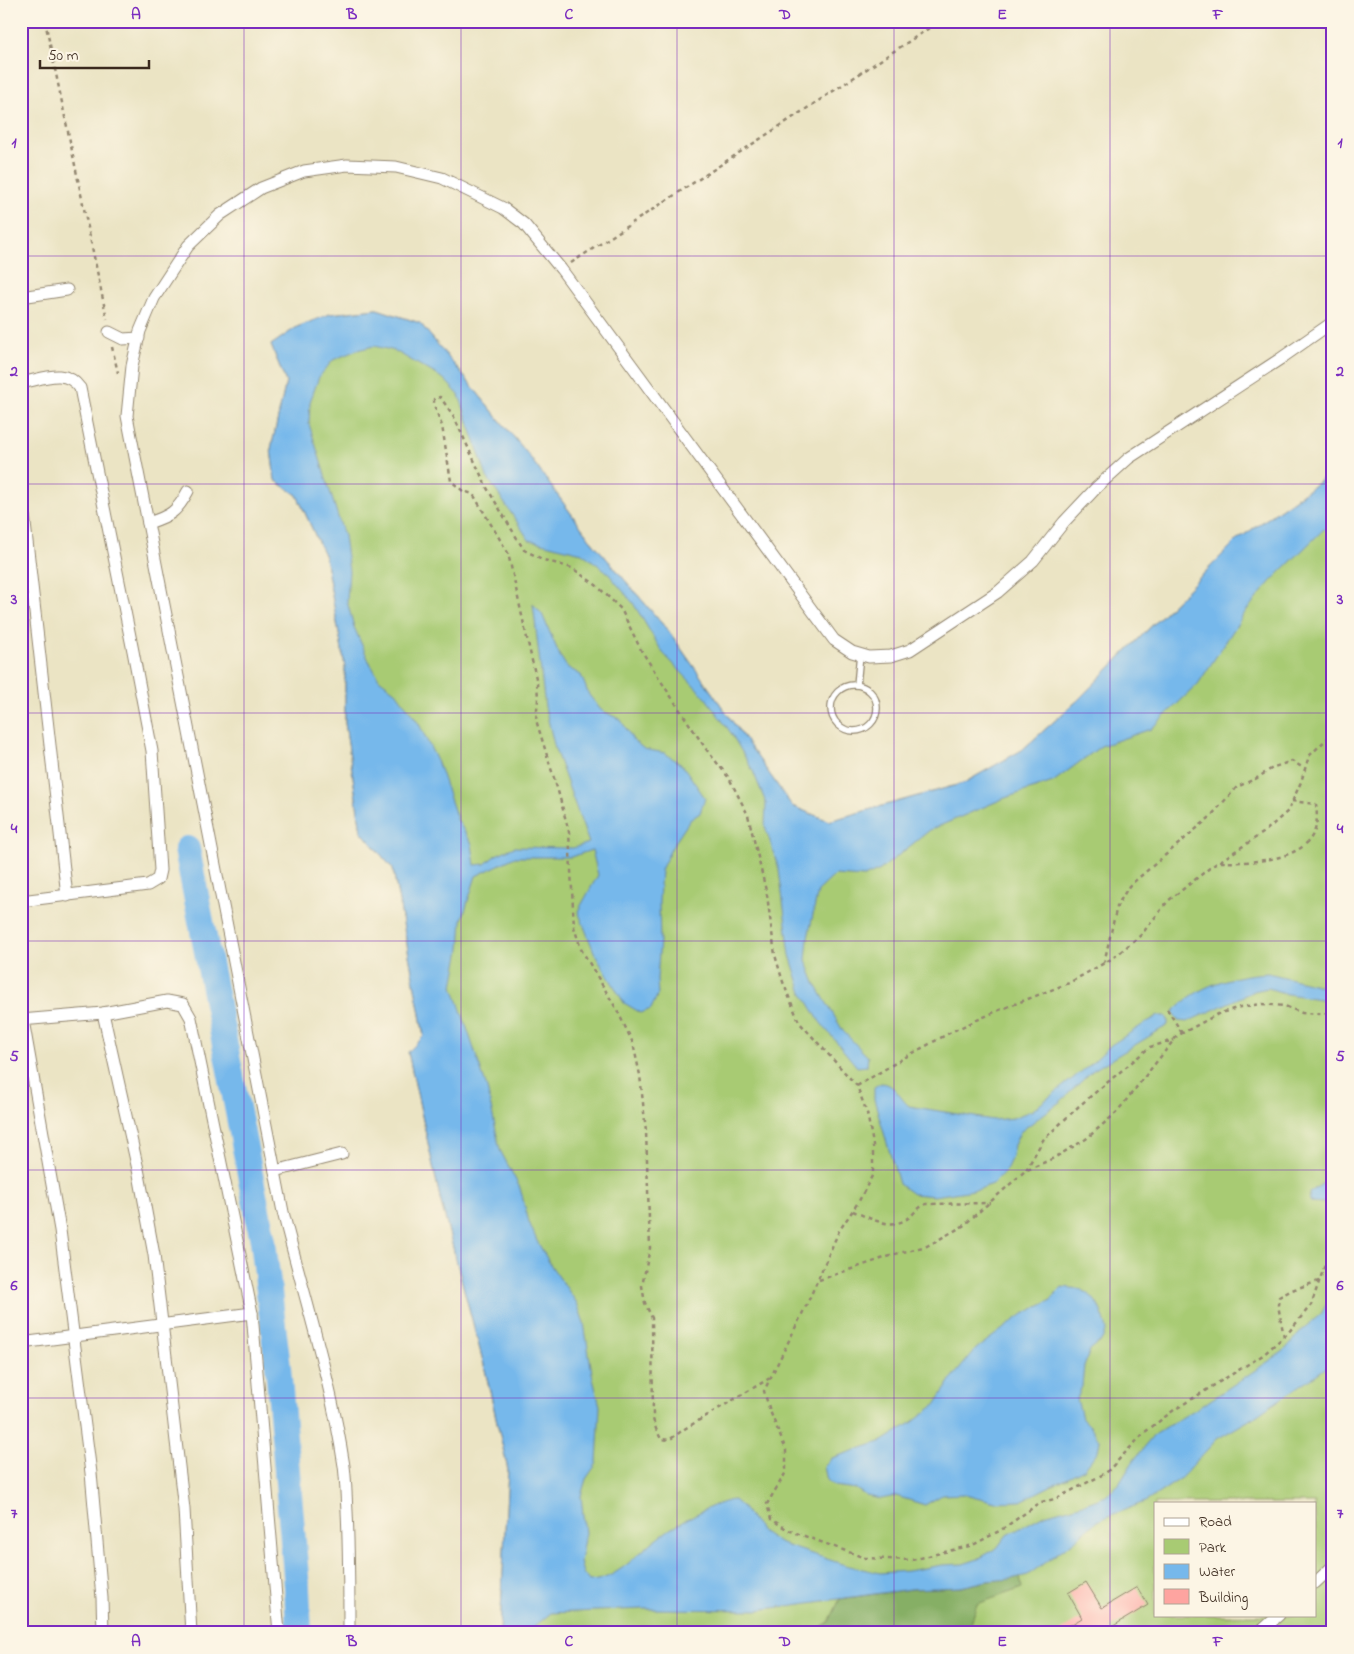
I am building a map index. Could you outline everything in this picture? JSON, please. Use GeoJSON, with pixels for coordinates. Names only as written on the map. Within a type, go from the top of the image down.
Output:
{"type":"FeatureCollection","features":[{"type":"Feature","properties":{"kind":"street"},"geometry":{"type":"LineString","coordinates":[[349,1633],[348,1546],[344,1468],[335,1409],[295,1260],[275,1171],[127,416],[132,366],[139,338],[154,298],[188,246],[220,215],[262,188],[304,171],[346,165],[396,167],[442,178],[503,208],[524,224],[561,269],[834,640],[852,652],[869,657],[891,656],[910,650],[998,592],[1033,562],[1064,522],[1097,487],[1129,458],[1280,360],[1333,322]]}},
{"type":"Feature","properties":{"kind":"street"},"geometry":{"type":"LineString","coordinates":[[21,297],[67,290]]}},
{"type":"Feature","properties":{"kind":"street"},"geometry":{"type":"LineString","coordinates":[[109,332],[124,338],[139,338]]}},
{"type":"Feature","properties":{"kind":"street"},"geometry":{"type":"LineString","coordinates":[[21,383],[62,375],[74,380],[80,388],[152,751],[160,870],[158,880],[148,885],[21,900]]}},
{"type":"Feature","properties":{"kind":"street"},"geometry":{"type":"LineString","coordinates":[[21,488],[24,544],[67,896]]}},
{"type":"Feature","properties":{"kind":"street"},"geometry":{"type":"LineString","coordinates":[[148,523],[166,517],[176,510],[188,490]]}},
{"type":"Feature","properties":{"kind":"street"},"geometry":{"type":"LineString","coordinates":[[103,1633],[102,1598],[91,1473],[60,1230],[22,1020],[104,1013],[167,1001],[183,1004],[191,1018],[252,1313],[279,1633]]}},
{"type":"Feature","properties":{"kind":"street"},"geometry":{"type":"LineString","coordinates":[[104,1013],[139,1174],[154,1255],[184,1509],[191,1633]]}},
{"type":"Feature","properties":{"kind":"street"},"geometry":{"type":"LineString","coordinates":[[275,1171],[342,1154]]}},
{"type":"Feature","properties":{"kind":"street"},"geometry":{"type":"LineString","coordinates":[[21,1343],[252,1313]]}},
{"type":"Feature","properties":{"kind":"street"},"geometry":{"type":"LineString","coordinates":[[1316,1582],[1333,1566]]}},
{"type":"Feature","properties":{"kind":"street"},"geometry":{"type":"LineString","coordinates":[[1259,1633],[1278,1616]]}},
{"type":"Feature","properties":{"kind":"lane"},"geometry":{"type":"LineString","coordinates":[[857,685],[860,654]]}},
{"type":"Feature","properties":{"kind":"lane"},"geometry":{"type":"LineString","coordinates":[[850,685],[857,685],[865,687],[871,692],[877,706],[874,721],[862,730],[854,732],[846,730],[834,721],[831,706],[832,699],[837,692],[850,685]]}},
{"type":"Feature","properties":{"kind":"path"},"geometry":{"type":"LineString","coordinates":[[45,21],[119,379]]}},
{"type":"Feature","properties":{"kind":"path"},"geometry":{"type":"LineString","coordinates":[[561,269],[940,21]]}},
{"type":"Feature","properties":{"kind":"path"},"geometry":{"type":"LineString","coordinates":[[770,1378],[693,1423],[669,1440],[662,1439],[656,1429],[652,1401],[652,1318],[645,1304],[642,1286],[650,1248],[646,1131],[640,1075],[633,1043],[617,1010],[581,949],[574,927],[569,832],[536,720],[537,683],[508,553],[473,494],[463,491],[451,482],[442,426],[434,405],[434,399],[440,396],[454,415],[487,488],[524,550],[544,560],[572,568],[596,585],[621,609],[641,650],[706,749],[729,778],[748,816],[767,895],[775,956],[799,1022],[858,1086],[867,1113],[873,1144],[873,1174],[839,1231],[818,1280],[764,1391],[786,1450],[786,1472],[767,1504],[771,1519],[788,1530],[865,1558],[912,1560],[973,1545],[1001,1530],[1041,1502],[1055,1499],[1106,1473],[1145,1432],[1174,1410],[1263,1355],[1284,1337],[1311,1305],[1333,1237]]}},
{"type":"Feature","properties":{"kind":"path"},"geometry":{"type":"LineString","coordinates":[[858,1086],[955,1030],[997,1011],[1069,983],[1113,958],[1141,935],[1168,901],[1219,862],[1263,833],[1288,811],[1309,756],[1333,734]]}},
{"type":"Feature","properties":{"kind":"path"},"geometry":{"type":"LineString","coordinates":[[1104,963],[1117,906],[1129,886],[1209,818],[1237,787],[1257,778],[1274,767],[1292,761],[1305,769]]}},
{"type":"Feature","properties":{"kind":"path"},"geometry":{"type":"LineString","coordinates":[[1219,862],[1248,863],[1270,860],[1302,846],[1313,835],[1317,816],[1316,804],[1292,801]]}},
{"type":"Feature","properties":{"kind":"path"},"geometry":{"type":"LineString","coordinates":[[1025,1171],[1054,1158],[1086,1139],[1116,1113],[1174,1040],[1218,1014],[1240,1007],[1262,1004],[1285,1006],[1302,1013],[1321,1014],[1333,1012]]}},
{"type":"Feature","properties":{"kind":"path"},"geometry":{"type":"LineString","coordinates":[[1168,1011],[1182,1034]]}},
{"type":"Feature","properties":{"kind":"path"},"geometry":{"type":"LineString","coordinates":[[818,1280],[899,1253],[927,1246],[963,1226],[1025,1171],[1043,1140],[1079,1106],[1150,1047],[1174,1040]]}},
{"type":"Feature","properties":{"kind":"path"},"geometry":{"type":"LineString","coordinates":[[853,1210],[875,1220],[895,1224],[908,1218],[917,1208],[926,1204],[991,1202]]}},
{"type":"Feature","properties":{"kind":"path"},"geometry":{"type":"LineString","coordinates":[[1284,1337],[1278,1305],[1280,1297],[1292,1290],[1319,1281]]}},
{"type":"Feature","properties":{"kind":"green space"},"geometry":{"type":"Polygon","coordinates":[[[377,309],[420,323],[526,452],[589,538],[670,633],[792,806],[829,821],[964,783],[1022,750],[1077,701],[1237,540],[1315,485],[1333,470],[1333,1633],[500,1633],[508,1470],[484,1365],[441,1202],[408,1052],[424,1036],[393,869],[361,831],[345,723],[345,666],[325,557],[297,495],[275,480],[271,449],[286,382],[271,345],[297,327],[330,314],[377,309]]]}},
{"type":"Feature","properties":{"kind":"green space"},"geometry":{"type":"Polygon","coordinates":[[[1020,1577],[1022,1588],[977,1604],[971,1624],[973,1633],[811,1633],[829,1622],[840,1599],[911,1589],[961,1587],[987,1581],[1020,1577]]]}},
{"type":"Feature","properties":{"kind":"water"},"geometry":{"type":"Polygon","coordinates":[[[377,309],[420,323],[526,452],[589,538],[670,633],[792,806],[829,821],[964,783],[1022,750],[1077,701],[1237,540],[1315,485],[1333,470],[1333,524],[1323,530],[1271,581],[1246,611],[1198,684],[1151,729],[1101,746],[1053,782],[1005,798],[930,830],[880,870],[864,877],[835,875],[818,891],[808,938],[806,960],[815,983],[843,1031],[868,1057],[867,1066],[857,1067],[820,1022],[801,990],[790,955],[779,870],[765,826],[766,803],[753,771],[731,733],[705,697],[663,653],[633,603],[606,571],[582,553],[529,540],[487,477],[459,395],[444,379],[395,351],[374,346],[357,350],[333,360],[319,377],[310,402],[309,424],[344,536],[349,571],[347,601],[354,627],[379,679],[396,692],[419,724],[438,763],[457,819],[472,844],[475,865],[485,864],[496,855],[514,847],[573,848],[589,843],[555,749],[545,707],[533,604],[542,614],[560,656],[567,667],[581,675],[589,695],[601,710],[621,720],[633,740],[644,749],[665,753],[683,766],[705,798],[700,813],[690,820],[672,847],[661,870],[658,994],[651,1009],[641,1013],[624,1003],[594,952],[578,911],[598,875],[592,850],[571,857],[515,857],[476,876],[462,920],[460,949],[453,986],[487,1088],[500,1150],[520,1188],[529,1222],[537,1241],[577,1303],[584,1323],[593,1379],[600,1406],[597,1463],[586,1479],[581,1496],[585,1533],[580,1562],[583,1573],[589,1581],[609,1576],[618,1571],[651,1543],[685,1520],[706,1509],[734,1500],[761,1531],[779,1543],[845,1565],[880,1573],[963,1564],[978,1559],[997,1548],[1006,1536],[1044,1515],[1106,1496],[1119,1484],[1134,1460],[1155,1434],[1284,1351],[1304,1328],[1321,1314],[1329,1300],[1333,1298],[1333,1363],[1253,1418],[1217,1439],[1180,1479],[1147,1501],[1097,1521],[1074,1541],[1028,1575],[961,1587],[911,1589],[758,1610],[643,1609],[551,1613],[528,1633],[500,1633],[508,1470],[484,1365],[441,1202],[408,1052],[424,1036],[393,869],[361,831],[345,723],[345,666],[325,557],[297,495],[275,480],[271,449],[286,382],[271,345],[297,327],[330,314],[377,309]]]}},
{"type":"Feature","properties":{"kind":"water"},"geometry":{"type":"Polygon","coordinates":[[[1268,973],[1333,989],[1333,1001],[1287,994],[1268,988],[1254,991],[1187,1022],[1178,1021],[1173,1012],[1193,995],[1216,983],[1241,976],[1268,973]]]}},
{"type":"Feature","properties":{"kind":"water"},"geometry":{"type":"Polygon","coordinates":[[[1158,1016],[1166,1016],[1168,1025],[1092,1071],[1061,1101],[1020,1132],[1006,1170],[994,1183],[980,1189],[934,1196],[913,1194],[899,1184],[874,1099],[874,1087],[881,1083],[890,1085],[909,1106],[993,1120],[1013,1118],[1033,1110],[1091,1064],[1111,1045],[1158,1016]]]}},
{"type":"Feature","properties":{"kind":"water"},"geometry":{"type":"Polygon","coordinates":[[[1333,1176],[1333,1200],[1323,1203],[1310,1202],[1309,1193],[1333,1176]]]}},
{"type":"Feature","properties":{"kind":"water"},"geometry":{"type":"Polygon","coordinates":[[[1062,1287],[1082,1290],[1092,1297],[1102,1313],[1107,1330],[1101,1341],[1090,1350],[1084,1366],[1082,1386],[1077,1399],[1082,1418],[1091,1427],[1100,1441],[1098,1451],[1084,1469],[1021,1501],[995,1502],[965,1494],[942,1495],[925,1505],[896,1496],[881,1499],[866,1496],[856,1489],[834,1486],[827,1480],[824,1467],[832,1458],[883,1441],[913,1422],[935,1405],[953,1377],[976,1349],[1023,1314],[1050,1301],[1062,1287]]]}},
{"type":"Feature","properties":{"kind":"building"},"geometry":{"type":"Polygon","coordinates":[[[1086,1582],[1102,1608],[1137,1587],[1148,1605],[1110,1628],[1113,1633],[1057,1633],[1082,1618],[1068,1593],[1086,1582]]]}},
{"type":"Feature","properties":{"kind":"waterway"},"geometry":{"type":"LineString","coordinates":[[187,849],[263,1241],[278,1367],[297,1587],[299,1633]]}}]}
